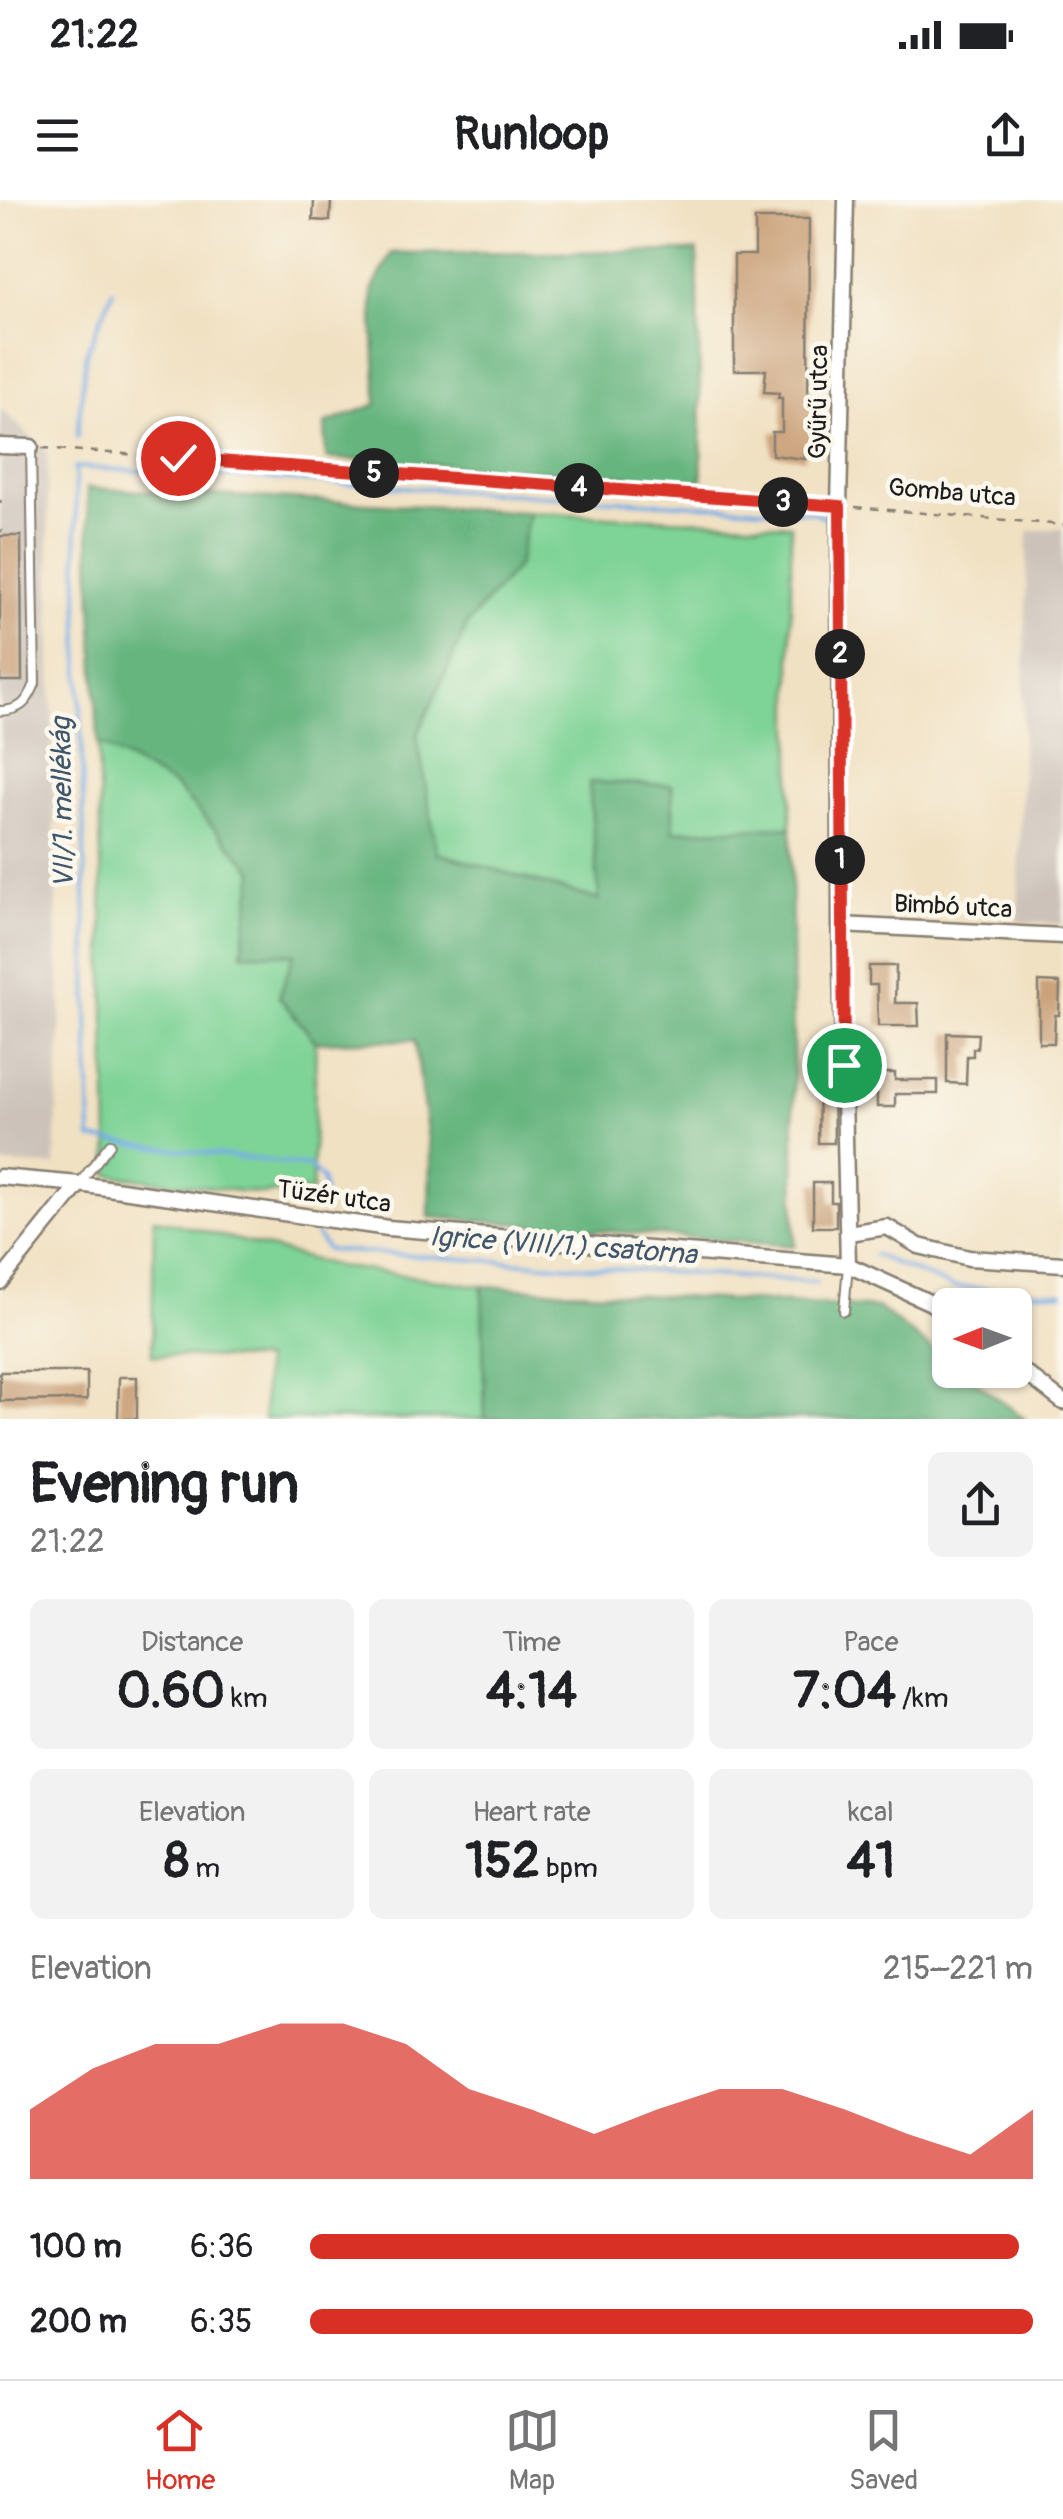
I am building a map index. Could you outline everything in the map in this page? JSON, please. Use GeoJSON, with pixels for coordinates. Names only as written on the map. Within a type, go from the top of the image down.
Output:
{"type":"FeatureCollection","features":[{"type":"Feature","properties":{"kind":"street","name":"Gyűrű utca"},"geometry":{"type":"LineString","coordinates":[[846,200],[840,506],[840,925],[848,1265]]}},
{"type":"Feature","properties":{"kind":"street"},"geometry":{"type":"LineString","coordinates":[[0,446],[31,448]]}},
{"type":"Feature","properties":{"kind":"street","name":"Bimbó utca"},"geometry":{"type":"LineString","coordinates":[[840,925],[1063,936]]}},
{"type":"Feature","properties":{"kind":"street","name":"Tüzér utca"},"geometry":{"type":"LineString","coordinates":[[0,1177],[79,1184],[388,1228],[848,1265],[932,1304]]}},
{"type":"Feature","properties":{"kind":"street"},"geometry":{"type":"LineString","coordinates":[[0,1282],[79,1184]]}},
{"type":"Feature","properties":{"kind":"street"},"geometry":{"type":"LineString","coordinates":[[848,1233],[888,1227],[920,1246],[970,1258],[1063,1264]]}},
{"type":"Feature","properties":{"kind":"street"},"geometry":{"type":"LineString","coordinates":[[1032,1379],[1063,1402]]}},
{"type":"Feature","properties":{"kind":"lane"},"geometry":{"type":"LineString","coordinates":[[0,711],[15,710],[28,702],[35,684],[31,448]]}},
{"type":"Feature","properties":{"kind":"lane"},"geometry":{"type":"LineString","coordinates":[[79,1184],[110,1144]]}},
{"type":"Feature","properties":{"kind":"lane"},"geometry":{"type":"LineString","coordinates":[[844,1311],[848,1265]]}},
{"type":"Feature","properties":{"kind":"path","name":"Gomba utca"},"geometry":{"type":"LineString","coordinates":[[31,448],[840,506],[1063,526]]}},
{"type":"Feature","properties":{"kind":"shaded area"},"geometry":{"type":"Polygon","coordinates":[[[0,408],[47,452],[61,1006],[55,1166],[0,1164],[0,408]]]}},
{"type":"Feature","properties":{"kind":"shaded area"},"geometry":{"type":"Polygon","coordinates":[[[1063,528],[1063,924],[1018,922],[1028,531],[1063,528]]]}},
{"type":"Feature","properties":{"kind":"green space"},"geometry":{"type":"Polygon","coordinates":[[[697,251],[702,481],[326,458],[325,424],[377,404],[372,291],[391,253],[697,251]]]}},
{"type":"Feature","properties":{"kind":"green space"},"geometry":{"type":"Polygon","coordinates":[[[87,488],[529,512],[518,565],[468,623],[417,736],[437,853],[599,900],[589,782],[672,785],[674,831],[791,827],[795,1246],[429,1217],[430,1155],[415,1040],[316,1042],[279,997],[294,954],[242,953],[254,871],[175,786],[98,743],[87,488]]]}},
{"type":"Feature","properties":{"kind":"green space"},"geometry":{"type":"Polygon","coordinates":[[[529,512],[791,525],[791,827],[673,831],[590,783],[600,900],[437,853],[417,736],[468,623],[518,565],[529,512]]]}},
{"type":"Feature","properties":{"kind":"green space"},"geometry":{"type":"Polygon","coordinates":[[[98,743],[175,786],[255,871],[242,952],[294,954],[279,997],[316,1042],[312,1191],[263,1194],[109,1175],[98,743]]]}},
{"type":"Feature","properties":{"kind":"green space"},"geometry":{"type":"Polygon","coordinates":[[[154,1218],[337,1266],[482,1286],[485,1419],[264,1419],[264,1360],[152,1355],[154,1218]]]}},
{"type":"Feature","properties":{"kind":"green space"},"geometry":{"type":"Polygon","coordinates":[[[482,1286],[878,1308],[932,1349],[932,1388],[984,1388],[1025,1419],[485,1419],[482,1286]]]}},
{"type":"Feature","properties":{"kind":"building"},"geometry":{"type":"Polygon","coordinates":[[[314,200],[331,200],[330,221],[313,220],[314,200]]]}},
{"type":"Feature","properties":{"kind":"building"},"geometry":{"type":"Polygon","coordinates":[[[755,219],[809,219],[808,405],[813,405],[814,433],[813,450],[805,449],[805,459],[772,455],[772,432],[782,432],[782,398],[778,398],[779,393],[764,392],[766,370],[734,370],[734,255],[755,255],[755,219]]]}},
{"type":"Feature","properties":{"kind":"building"},"geometry":{"type":"Polygon","coordinates":[[[0,536],[21,536],[22,681],[0,681],[0,536]]]}},
{"type":"Feature","properties":{"kind":"building"},"geometry":{"type":"Polygon","coordinates":[[[869,966],[896,966],[895,1003],[918,1003],[919,1026],[878,1026],[877,985],[869,985],[869,966]]]}},
{"type":"Feature","properties":{"kind":"building"},"geometry":{"type":"Polygon","coordinates":[[[1039,982],[1060,983],[1054,1043],[1039,1043],[1039,982]]]}},
{"type":"Feature","properties":{"kind":"building"},"geometry":{"type":"Polygon","coordinates":[[[947,1033],[978,1034],[973,1056],[967,1056],[966,1084],[947,1083],[947,1033]]]}},
{"type":"Feature","properties":{"kind":"building"},"geometry":{"type":"Polygon","coordinates":[[[814,1056],[827,1056],[827,1075],[814,1075],[814,1056]]]}},
{"type":"Feature","properties":{"kind":"building"},"geometry":{"type":"Polygon","coordinates":[[[877,1073],[895,1073],[895,1080],[938,1080],[938,1094],[895,1094],[895,1107],[877,1107],[877,1073]]]}},
{"type":"Feature","properties":{"kind":"building"},"geometry":{"type":"Polygon","coordinates":[[[819,1082],[833,1082],[834,1143],[818,1143],[819,1082]]]}},
{"type":"Feature","properties":{"kind":"building"},"geometry":{"type":"Polygon","coordinates":[[[813,1183],[831,1183],[836,1227],[813,1227],[813,1183]]]}},
{"type":"Feature","properties":{"kind":"building"},"geometry":{"type":"Polygon","coordinates":[[[0,1372],[87,1372],[87,1400],[0,1401],[0,1372]]]}},
{"type":"Feature","properties":{"kind":"building"},"geometry":{"type":"Polygon","coordinates":[[[119,1377],[137,1377],[137,1419],[118,1419],[119,1377]]]}},
{"type":"Feature","properties":{"kind":"waterway","name":"VII/1. mellékág"},"geometry":{"type":"LineString","coordinates":[[77,437],[86,354],[113,290]]}},
{"type":"Feature","properties":{"kind":"waterway","name":"VII/1. mellékág"},"geometry":{"type":"LineString","coordinates":[[324,1193],[322,1179],[309,1166],[91,1139],[75,467],[813,512],[830,521]]}},
{"type":"Feature","properties":{"kind":"waterway","name":"Igrice (VIII/1.) csatorna"},"geometry":{"type":"LineString","coordinates":[[316,1234],[327,1250],[816,1282]]}},
{"type":"Feature","properties":{"kind":"waterway","name":"Igrice (VIII/1.) csatorna"},"geometry":{"type":"LineString","coordinates":[[874,1255],[953,1287],[1063,1293]]}},
{"type":"Feature","properties":{"kind":"route"},"geometry":{"type":"LineString","coordinates":[[178,458],[840,506],[844,1065]]}}]}
